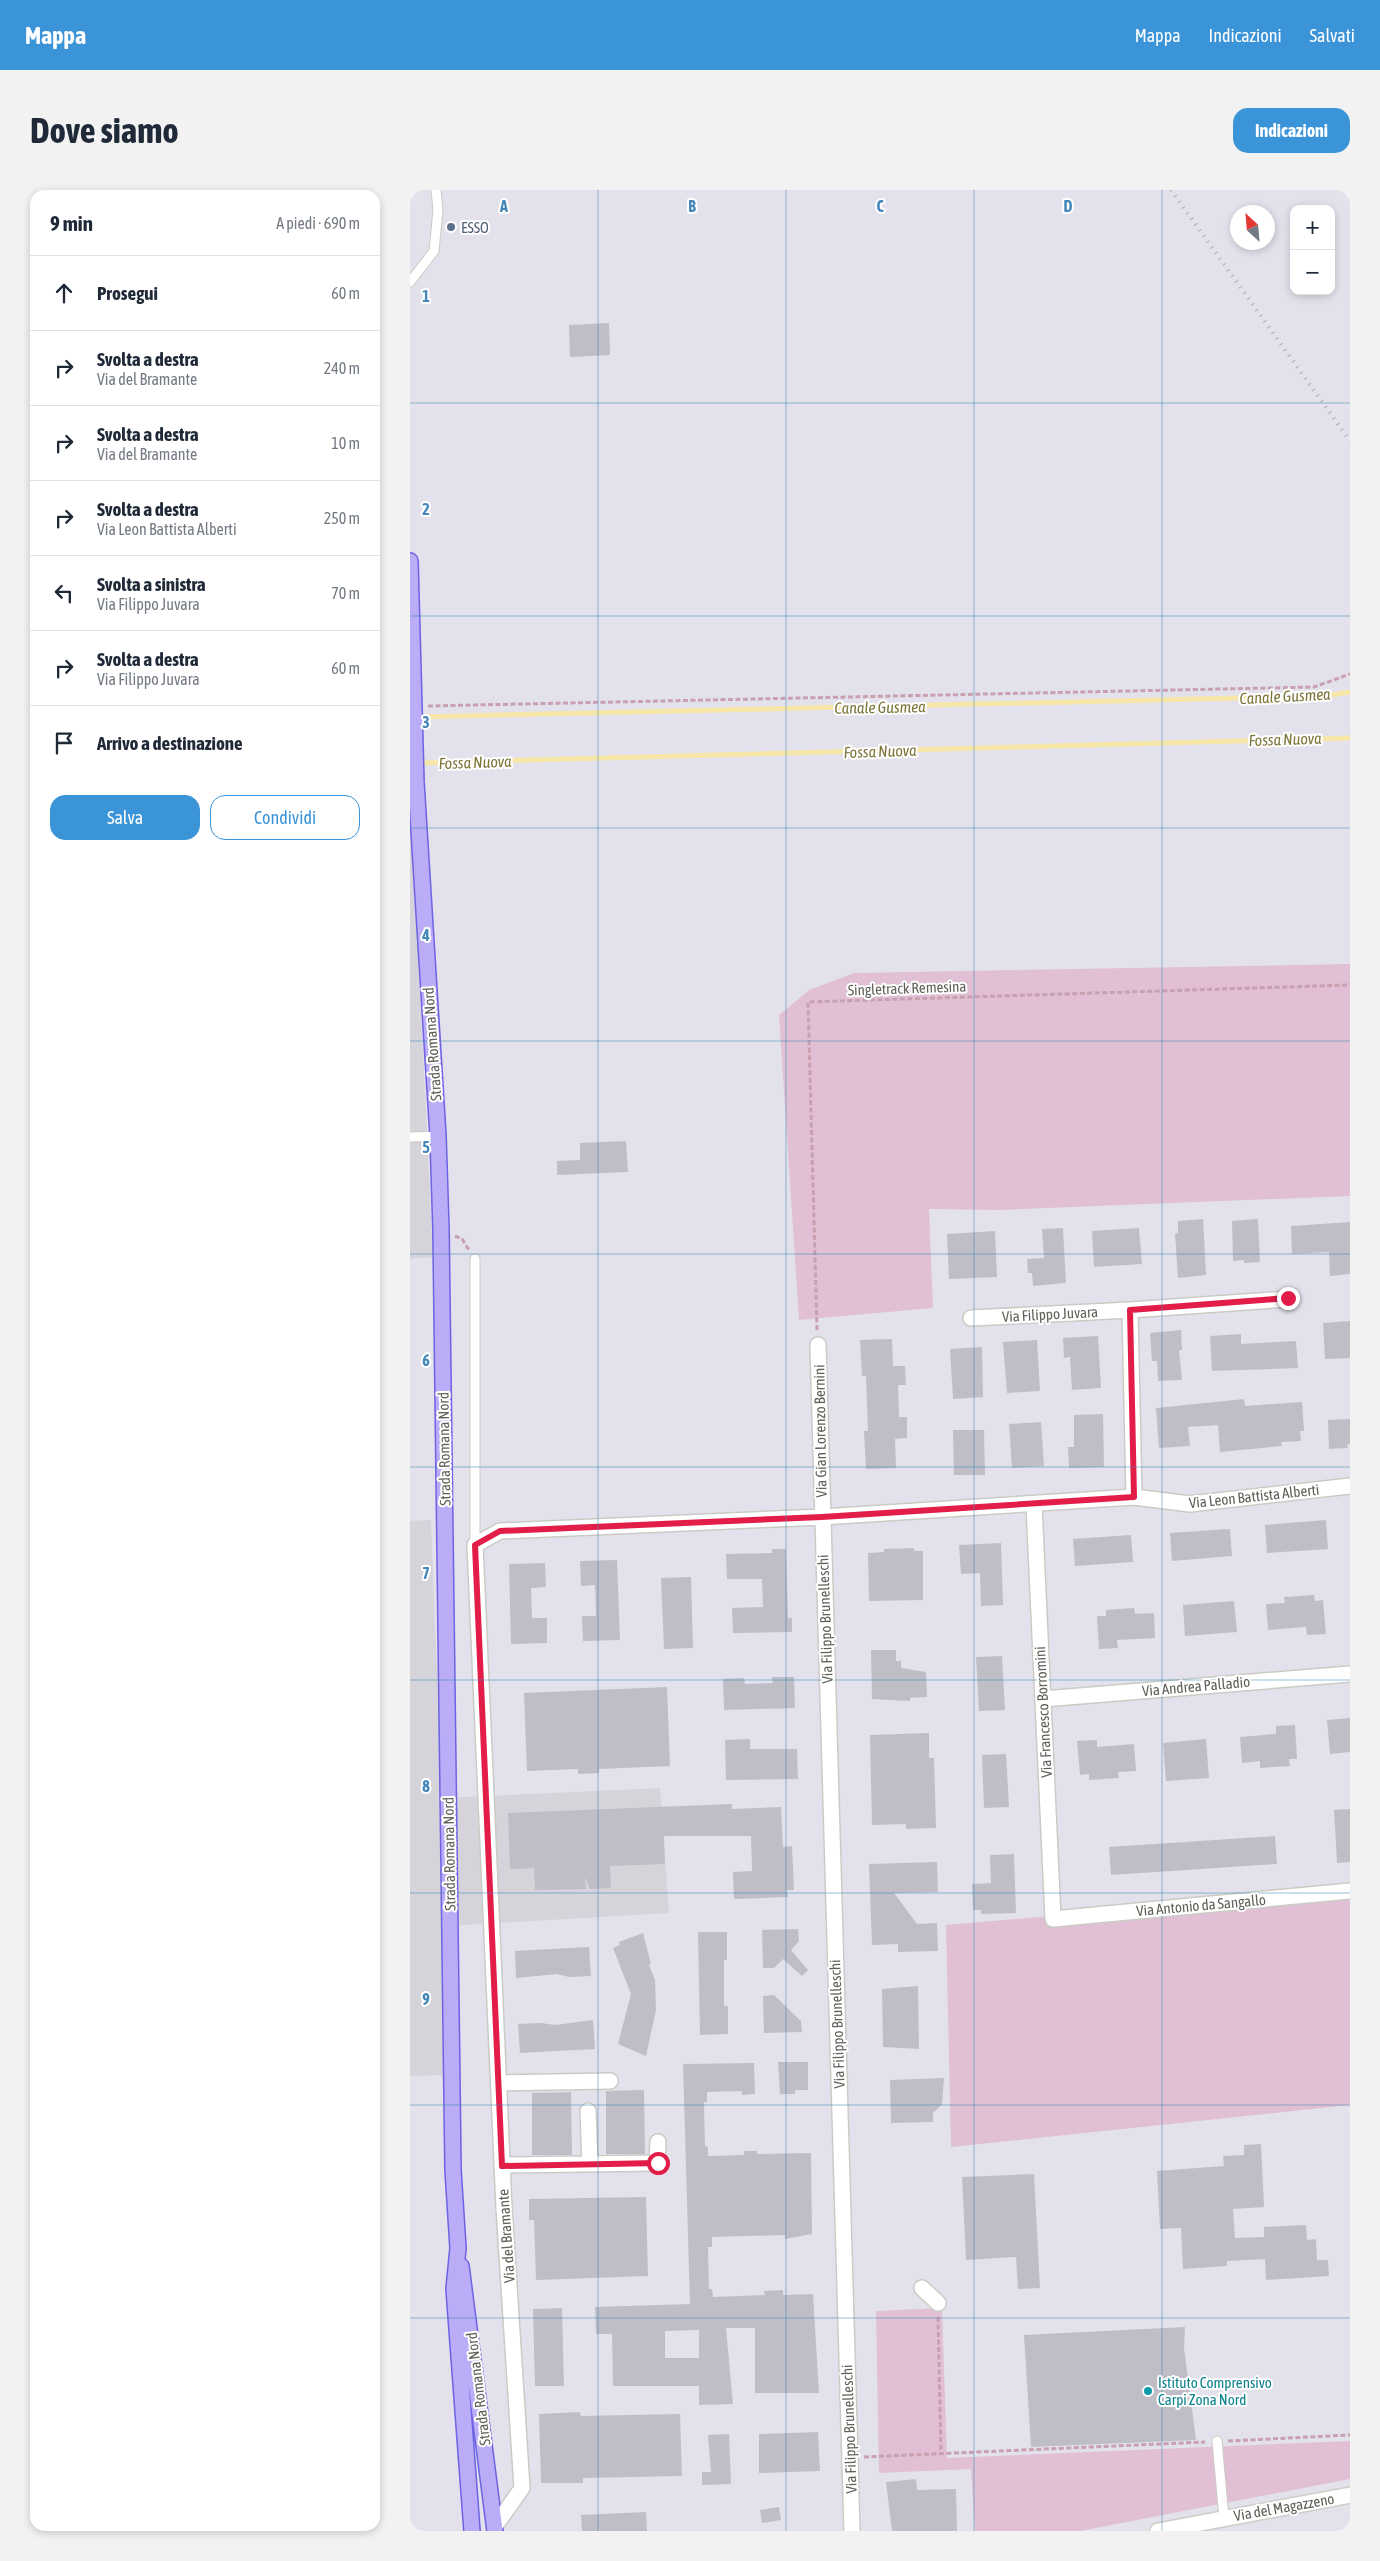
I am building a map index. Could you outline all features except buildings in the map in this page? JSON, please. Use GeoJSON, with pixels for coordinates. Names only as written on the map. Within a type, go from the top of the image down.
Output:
{"type":"FeatureCollection","features":[{"type":"Feature","properties":{"kind":"main road","name":"Strada Romana Nord"},"geometry":{"type":"LineString","coordinates":[[410,561],[416,782],[438,1136],[441,1230],[453,2170],[458,2248],[466,2288],[496,2529]]}},
{"type":"Feature","properties":{"kind":"main road","name":"Strada Romana Nord"},"geometry":{"type":"LineString","coordinates":[[458,2248],[454,2289],[472,2531]]}},
{"type":"Feature","properties":{"kind":"street","name":"Via Filippo Juvara"},"geometry":{"type":"LineString","coordinates":[[971,1318],[1130,1310],[1288,1298]]}},
{"type":"Feature","properties":{"kind":"street"},"geometry":{"type":"LineString","coordinates":[[1130,1310],[1134,1497]]}},
{"type":"Feature","properties":{"kind":"street","name":"Via Gian Lorenzo Bernini"},"geometry":{"type":"LineString","coordinates":[[818,1345],[822,1517]]}},
{"type":"Feature","properties":{"kind":"street","name":"Via Leon Battista Alberti"},"geometry":{"type":"LineString","coordinates":[[475,1545],[500,1531],[822,1517],[1034,1505],[1134,1497],[1190,1504],[1350,1486]]}},
{"type":"Feature","properties":{"kind":"street","name":"Via Francesco Borromini"},"geometry":{"type":"LineString","coordinates":[[1034,1505],[1053,1919]]}},
{"type":"Feature","properties":{"kind":"street","name":"Via Filippo Brunelleschi"},"geometry":{"type":"LineString","coordinates":[[822,1517],[852,2531]]}},
{"type":"Feature","properties":{"kind":"street","name":"Via del Bramante"},"geometry":{"type":"LineString","coordinates":[[475,1545],[502,2166],[522,2488],[496,2529]]}},
{"type":"Feature","properties":{"kind":"street","name":"Via Andrea Palladio"},"geometry":{"type":"LineString","coordinates":[[1043,1699],[1350,1674]]}},
{"type":"Feature","properties":{"kind":"street","name":"Via Antonio da Sangallo"},"geometry":{"type":"LineString","coordinates":[[1053,1919],[1350,1891]]}},
{"type":"Feature","properties":{"kind":"street"},"geometry":{"type":"LineString","coordinates":[[498,2083],[610,2081]]}},
{"type":"Feature","properties":{"kind":"street"},"geometry":{"type":"LineString","coordinates":[[588,2111],[590,2164]]}},
{"type":"Feature","properties":{"kind":"street"},"geometry":{"type":"LineString","coordinates":[[502,2166],[658,2163],[658,2142]]}},
{"type":"Feature","properties":{"kind":"street"},"geometry":{"type":"LineString","coordinates":[[922,2288],[938,2303]]}},
{"type":"Feature","properties":{"kind":"street","name":"Via del Magazzeno"},"geometry":{"type":"LineString","coordinates":[[1158,2531],[1350,2495]]}},
{"type":"Feature","properties":{"kind":"lane"},"geometry":{"type":"LineString","coordinates":[[410,282],[434,251],[438,210],[436,190]]}},
{"type":"Feature","properties":{"kind":"lane"},"geometry":{"type":"LineString","coordinates":[[410,1136],[438,1136]]}},
{"type":"Feature","properties":{"kind":"lane"},"geometry":{"type":"LineString","coordinates":[[475,1259],[475,1545]]}},
{"type":"Feature","properties":{"kind":"lane"},"geometry":{"type":"LineString","coordinates":[[1216,2441],[1224,2518]]}},
{"type":"Feature","properties":{"kind":"path"},"geometry":{"type":"LineString","coordinates":[[413,707],[1314,687],[1350,674]]}},
{"type":"Feature","properties":{"kind":"path","name":"Singletrack Remesina"},"geometry":{"type":"LineString","coordinates":[[818,1345],[808,1002],[1350,985]]}},
{"type":"Feature","properties":{"kind":"path"},"geometry":{"type":"LineString","coordinates":[[441,1230],[462,1239],[475,1259]]}},
{"type":"Feature","properties":{"kind":"path"},"geometry":{"type":"LineString","coordinates":[[938,2303],[941,2454]]}},
{"type":"Feature","properties":{"kind":"path"},"geometry":{"type":"LineString","coordinates":[[850,2458],[1350,2435]]}},
{"type":"Feature","properties":{"kind":"shaded area"},"geometry":{"type":"Polygon","coordinates":[[[410,788],[433,1257],[410,1259],[410,788]]]}},
{"type":"Feature","properties":{"kind":"shaded area"},"geometry":{"type":"Polygon","coordinates":[[[1350,964],[1350,1196],[1000,1210],[929,1209],[933,1308],[799,1320],[779,1015],[809,990],[854,973],[1350,964]]]}},
{"type":"Feature","properties":{"kind":"shaded area"},"geometry":{"type":"Polygon","coordinates":[[[431,1520],[442,1798],[660,1788],[669,1913],[447,1926],[449,2075],[410,2076],[410,1521],[431,1520]]]}},
{"type":"Feature","properties":{"kind":"shaded area"},"geometry":{"type":"Polygon","coordinates":[[[1350,1890],[1350,2105],[951,2147],[946,1925],[1350,1890]]]}},
{"type":"Feature","properties":{"kind":"shaded area"},"geometry":{"type":"Polygon","coordinates":[[[942,2308],[947,2458],[1350,2441],[1350,2479],[1080,2531],[975,2531],[971,2469],[879,2473],[876,2311],[942,2308]]]}},
{"type":"Feature","properties":{"kind":"waterway","name":"Canale Gusmea"},"geometry":{"type":"LineString","coordinates":[[415,717],[1325,696],[1350,692]]}},
{"type":"Feature","properties":{"kind":"waterway","name":"Fossa Nuova"},"geometry":{"type":"LineString","coordinates":[[418,763],[1350,738]]}},
{"type":"Feature","properties":{"kind":"railway"},"geometry":{"type":"LineString","coordinates":[[1171,190],[1350,441]]}},
{"type":"Feature","properties":{"kind":"place","name":"ESSO"},"geometry":{"type":"Point","coordinates":[451,227]}},
{"type":"Feature","properties":{"kind":"place","name":"Istituto Comprensivo Carpi Zona Nord"},"geometry":{"type":"Point","coordinates":[1148,2391]}},
{"type":"Feature","properties":{"kind":"route"},"geometry":{"type":"LineString","coordinates":[[658,2163],[502,2166],[475,1545],[500,1531],[822,1517],[1034,1505],[1134,1497],[1130,1310],[1288,1298]]}}]}
